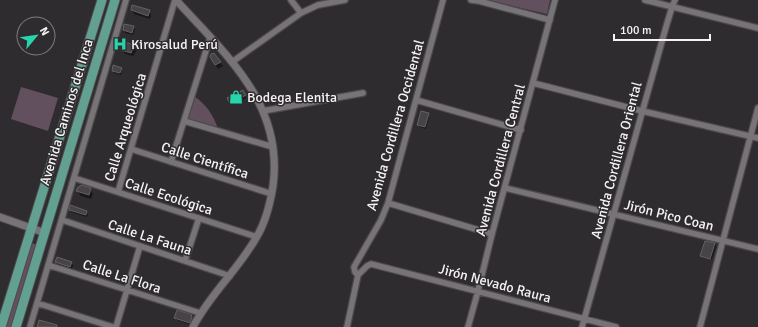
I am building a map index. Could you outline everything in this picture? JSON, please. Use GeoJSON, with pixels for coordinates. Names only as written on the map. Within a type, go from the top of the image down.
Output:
{"type":"FeatureCollection","features":[{"type":"Feature","properties":{"kind":"main road","name":"Avenida Caminos del Inca"},"geometry":{"type":"LineString","coordinates":[[1,327],[102,0]]}},
{"type":"Feature","properties":{"kind":"main road","name":"Avenida Caminos del Inca"},"geometry":{"type":"LineString","coordinates":[[16,327],[115,0]]}},
{"type":"Feature","properties":{"kind":"street"},"geometry":{"type":"LineString","coordinates":[[30,327],[126,0]]}},
{"type":"Feature","properties":{"kind":"street"},"geometry":{"type":"LineString","coordinates":[[176,0],[232,62],[250,86],[269,126],[273,147],[274,176],[272,194],[267,214],[257,237],[248,252],[200,313],[193,327]]}},
{"type":"Feature","properties":{"kind":"street","name":"Calle Arqueológica"},"geometry":{"type":"LineString","coordinates":[[118,192],[176,0]]}},
{"type":"Feature","properties":{"kind":"street"},"geometry":{"type":"LineString","coordinates":[[291,0],[301,13]]}},
{"type":"Feature","properties":{"kind":"street"},"geometry":{"type":"LineString","coordinates":[[232,62],[301,13],[318,5],[345,0]]}},
{"type":"Feature","properties":{"kind":"street","name":"Avenida Cordillera Occidental"},"geometry":{"type":"LineString","coordinates":[[347,327],[358,275],[355,272],[354,267],[381,220],[388,203],[443,0]]}},
{"type":"Feature","properties":{"kind":"street"},"geometry":{"type":"LineString","coordinates":[[471,0],[550,20]]}},
{"type":"Feature","properties":{"kind":"street","name":"Avenida Cordillera Central"},"geometry":{"type":"LineString","coordinates":[[468,327],[555,0]]}},
{"type":"Feature","properties":{"kind":"street"},"geometry":{"type":"LineString","coordinates":[[645,0],[758,28]]}},
{"type":"Feature","properties":{"kind":"street","name":"Avenida Cordillera Oriental"},"geometry":{"type":"LineString","coordinates":[[582,327],[642,111],[675,0]]}},
{"type":"Feature","properties":{"kind":"street"},"geometry":{"type":"LineString","coordinates":[[171,162],[210,38]]}},
{"type":"Feature","properties":{"kind":"street"},"geometry":{"type":"LineString","coordinates":[[534,83],[642,111],[758,138]]}},
{"type":"Feature","properties":{"kind":"street"},"geometry":{"type":"LineString","coordinates":[[263,111],[363,92]]}},
{"type":"Feature","properties":{"kind":"street"},"geometry":{"type":"LineString","coordinates":[[416,100],[521,130]]}},
{"type":"Feature","properties":{"kind":"street"},"geometry":{"type":"LineString","coordinates":[[700,327],[758,108]]}},
{"type":"Feature","properties":{"kind":"street"},"geometry":{"type":"LineString","coordinates":[[184,121],[273,147]]}},
{"type":"Feature","properties":{"kind":"street","name":"Calle Científica"},"geometry":{"type":"LineString","coordinates":[[131,149],[272,194]]}},
{"type":"Feature","properties":{"kind":"street","name":"Calle Ecológica"},"geometry":{"type":"LineString","coordinates":[[74,178],[257,237]]}},
{"type":"Feature","properties":{"kind":"street","name":"Jirón Pico Coan"},"geometry":{"type":"LineString","coordinates":[[505,188],[758,249]]}},
{"type":"Feature","properties":{"kind":"street"},"geometry":{"type":"LineString","coordinates":[[388,203],[492,234]]}},
{"type":"Feature","properties":{"kind":"street"},"geometry":{"type":"LineString","coordinates":[[0,217],[57,237]]}},
{"type":"Feature","properties":{"kind":"street"},"geometry":{"type":"LineString","coordinates":[[185,261],[199,218]]}},
{"type":"Feature","properties":{"kind":"street","name":"Calle La Fauna"},"geometry":{"type":"LineString","coordinates":[[62,220],[230,276]]}},
{"type":"Feature","properties":{"kind":"street"},"geometry":{"type":"LineString","coordinates":[[116,327],[140,246]]}},
{"type":"Feature","properties":{"kind":"street","name":"Jirón Nevado Raura"},"geometry":{"type":"LineString","coordinates":[[358,275],[371,264],[616,327]]}},
{"type":"Feature","properties":{"kind":"street","name":"Calle La Flora"},"geometry":{"type":"LineString","coordinates":[[48,265],[200,313]]}},
{"type":"Feature","properties":{"kind":"street"},"geometry":{"type":"LineString","coordinates":[[37,303],[113,327]]}},
{"type":"Feature","properties":{"kind":"shaded area"},"geometry":{"type":"Polygon","coordinates":[[[487,0],[550,0],[547,14],[487,0]]]}},
{"type":"Feature","properties":{"kind":"shaded area"},"geometry":{"type":"Polygon","coordinates":[[[21,87],[58,98],[48,131],[11,119],[21,87]]]}},
{"type":"Feature","properties":{"kind":"shaded area"},"geometry":{"type":"Polygon","coordinates":[[[195,97],[203,103],[209,111],[218,129],[188,120],[195,97]]]}},
{"type":"Feature","properties":{"kind":"shaded area"},"geometry":{"type":"Polygon","coordinates":[[[31,243],[38,245],[13,327],[6,327],[31,243]]]}},
{"type":"Feature","properties":{"kind":"building"},"geometry":{"type":"Polygon","coordinates":[[[132,5],[150,10],[148,16],[131,10],[132,5]]]}},
{"type":"Feature","properties":{"kind":"building"},"geometry":{"type":"Polygon","coordinates":[[[124,24],[134,26],[132,33],[123,30],[124,24]]]}},
{"type":"Feature","properties":{"kind":"building"},"geometry":{"type":"Polygon","coordinates":[[[124,42],[135,45],[131,53],[121,50],[124,42]]]}},
{"type":"Feature","properties":{"kind":"building"},"geometry":{"type":"Polygon","coordinates":[[[214,53],[221,62],[215,65],[210,57],[211,54],[214,53]]]}},
{"type":"Feature","properties":{"kind":"building"},"geometry":{"type":"Polygon","coordinates":[[[113,65],[122,68],[120,73],[112,71],[113,65]]]}},
{"type":"Feature","properties":{"kind":"building","name":"Bodega Elenita"},"geometry":{"type":"Polygon","coordinates":[[[243,90],[246,95],[230,104],[227,98],[243,90]]]}},
{"type":"Feature","properties":{"kind":"building"},"geometry":{"type":"Polygon","coordinates":[[[421,111],[429,113],[425,127],[417,125],[421,111]]]}},
{"type":"Feature","properties":{"kind":"building"},"geometry":{"type":"Polygon","coordinates":[[[82,185],[91,188],[89,195],[76,191],[78,187],[82,185]]]}},
{"type":"Feature","properties":{"kind":"building"},"geometry":{"type":"Polygon","coordinates":[[[70,205],[87,211],[86,215],[69,210],[70,205]]]}},
{"type":"Feature","properties":{"kind":"building"},"geometry":{"type":"Polygon","coordinates":[[[705,241],[715,243],[710,259],[700,256],[705,241]]]}},
{"type":"Feature","properties":{"kind":"building"},"geometry":{"type":"Polygon","coordinates":[[[57,257],[72,262],[70,267],[55,262],[57,257]]]}},
{"type":"Feature","properties":{"kind":"building"},"geometry":{"type":"Polygon","coordinates":[[[177,310],[191,314],[192,317],[190,323],[174,318],[177,310]]]}},
{"type":"Feature","properties":{"kind":"building"},"geometry":{"type":"Polygon","coordinates":[[[39,320],[57,325],[57,327],[37,327],[39,320]]]}},
{"type":"Feature","properties":{"kind":"place","name":"Kirosalud Perú"},"geometry":{"type":"Point","coordinates":[120,44]}},
{"type":"Feature","properties":{"kind":"place","name":"Bodega Elenita"},"geometry":{"type":"Point","coordinates":[236,97]}}]}
